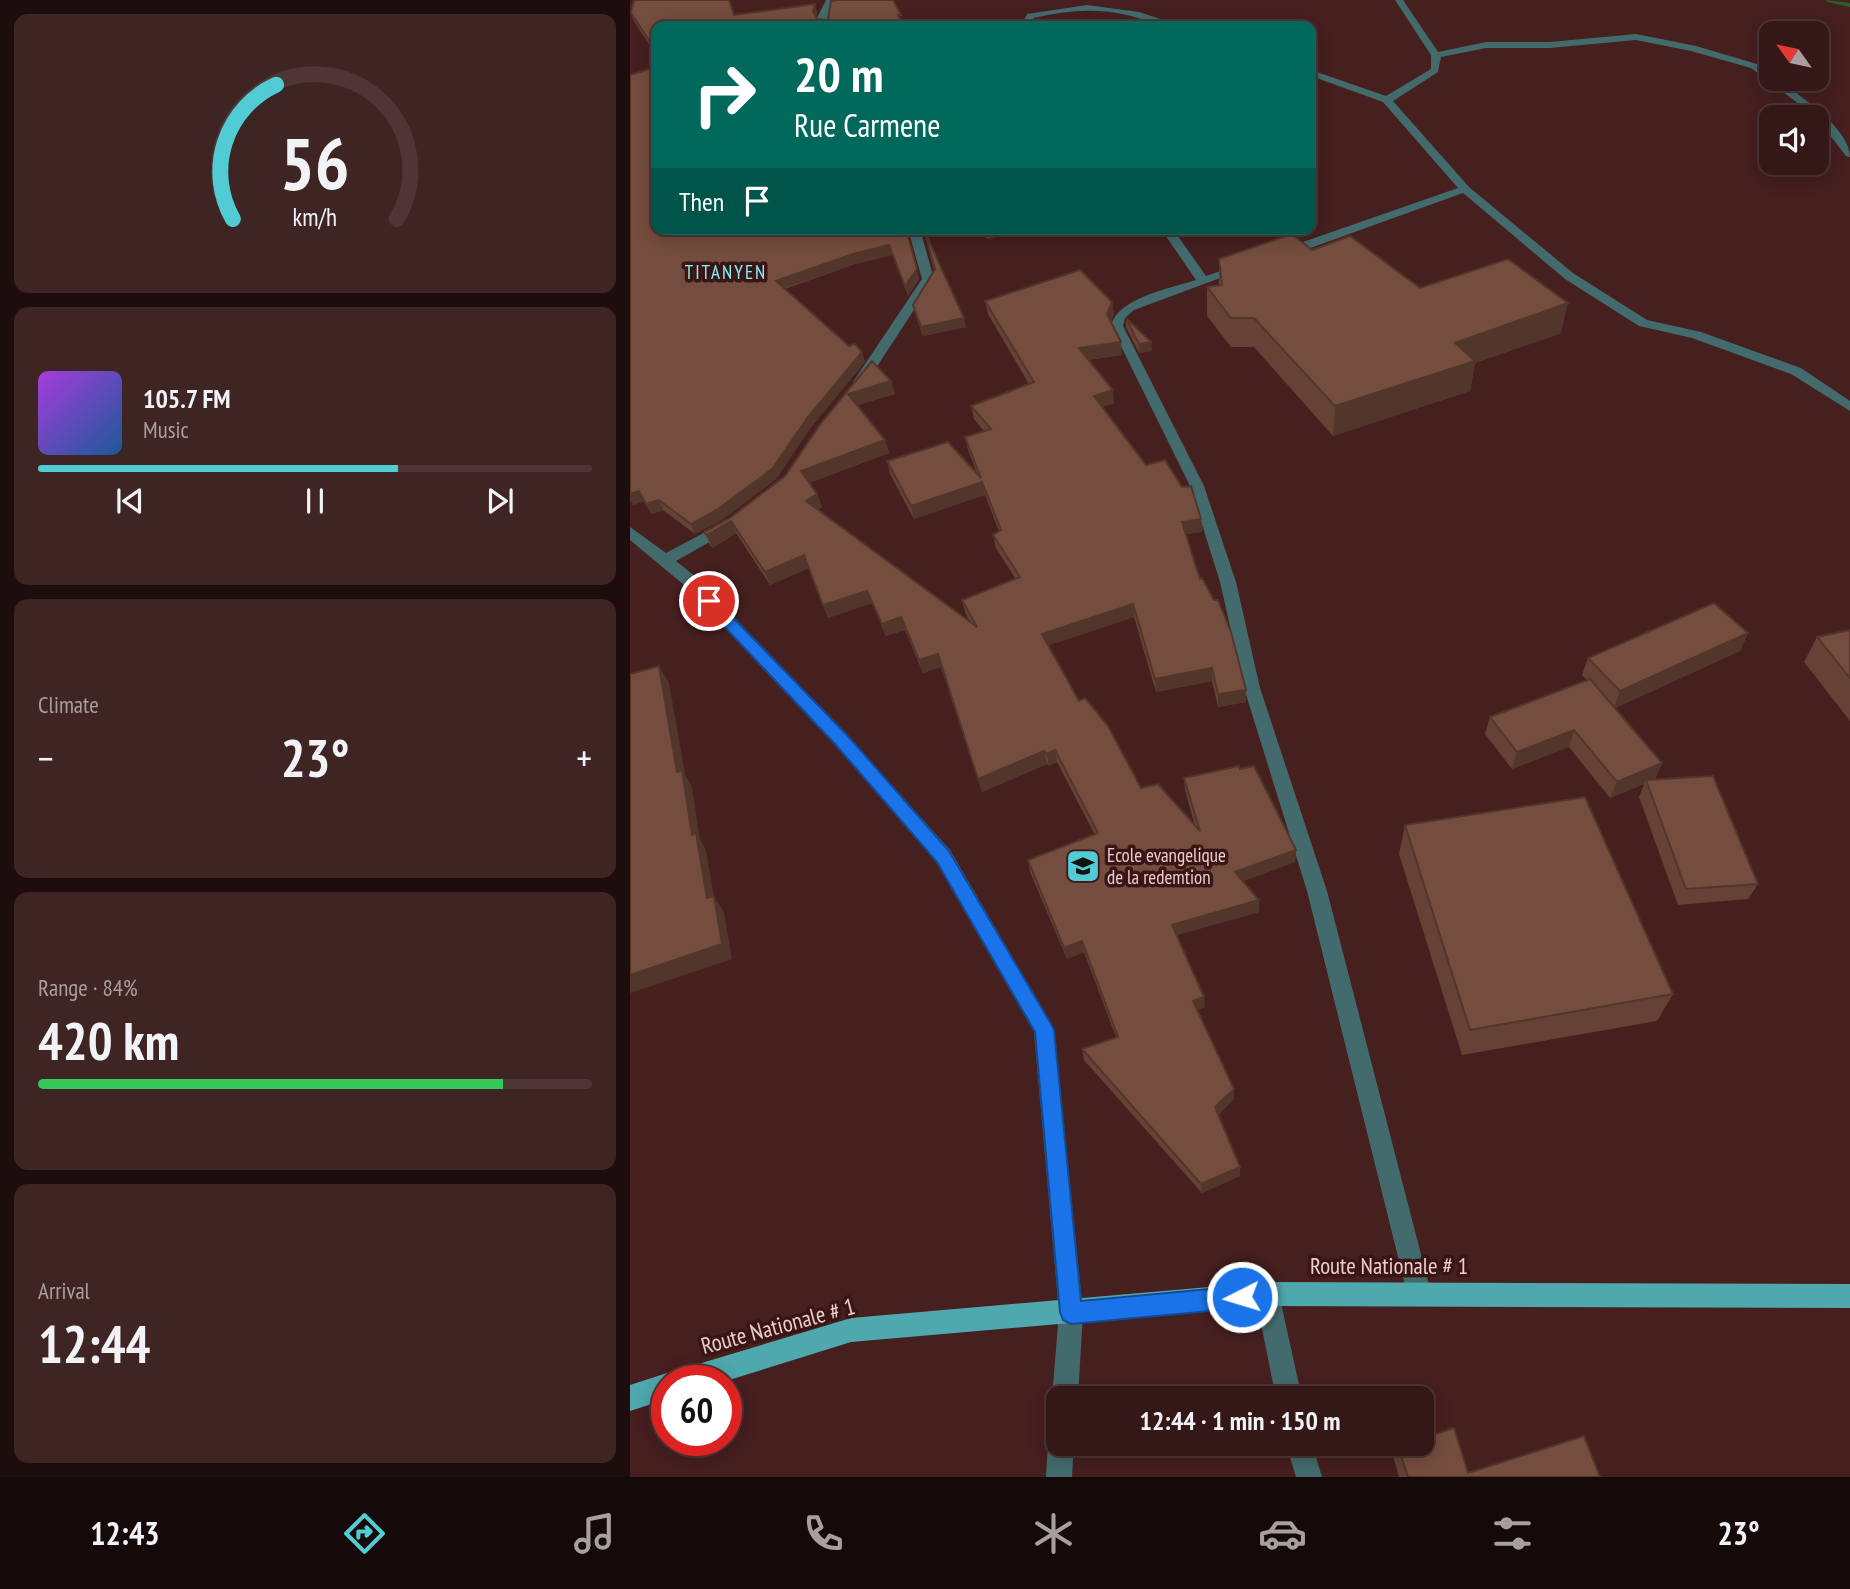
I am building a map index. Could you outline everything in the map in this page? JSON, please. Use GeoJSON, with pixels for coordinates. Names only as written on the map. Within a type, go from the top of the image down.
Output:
{"type":"FeatureCollection","features":[{"type":"Feature","properties":{"kind":"main road","name":"Route Nationale # 1"},"geometry":{"type":"LineString","coordinates":[[737,1365],[850,1330],[1267,1294],[1850,1296]]}},
{"type":"Feature","properties":{"kind":"main road"},"geometry":{"type":"LineString","coordinates":[[630,1398],[651,1392]]}},
{"type":"Feature","properties":{"kind":"street"},"geometry":{"type":"LineString","coordinates":[[823,21],[830,0]]}},
{"type":"Feature","properties":{"kind":"street"},"geometry":{"type":"LineString","coordinates":[[1387,100],[1435,70],[1437,64],[1436,55],[1399,0]]}},
{"type":"Feature","properties":{"kind":"street"},"geometry":{"type":"LineString","coordinates":[[1028,21],[1030,16],[1049,8],[1077,3],[1115,8],[1160,21]]}},
{"type":"Feature","properties":{"kind":"street"},"geometry":{"type":"LineString","coordinates":[[1436,55],[1486,45],[1550,45],[1636,37],[1693,47],[1759,69]]}},
{"type":"Feature","properties":{"kind":"street"},"geometry":{"type":"LineString","coordinates":[[1316,75],[1387,100],[1465,189],[1569,276],[1643,323],[1696,335],[1796,371],[1850,407]]}},
{"type":"Feature","properties":{"kind":"street"},"geometry":{"type":"LineString","coordinates":[[1788,91],[1824,121],[1850,154]]}},
{"type":"Feature","properties":{"kind":"street"},"geometry":{"type":"LineString","coordinates":[[1268,258],[1465,189]]}},
{"type":"Feature","properties":{"kind":"street"},"geometry":{"type":"LineString","coordinates":[[853,390],[928,279],[916,235]]}},
{"type":"Feature","properties":{"kind":"street"},"geometry":{"type":"LineString","coordinates":[[1171,235],[1202,281]]}},
{"type":"Feature","properties":{"kind":"street"},"geometry":{"type":"LineString","coordinates":[[1255,263],[1130,307],[1119,317],[1117,326],[1197,486],[1228,582],[1252,688],[1317,891],[1419,1293]]}},
{"type":"Feature","properties":{"kind":"street"},"geometry":{"type":"LineString","coordinates":[[665,561],[740,517]]}},
{"type":"Feature","properties":{"kind":"street"},"geometry":{"type":"LineString","coordinates":[[630,532],[690,581],[841,740],[943,856],[1044,1030],[1071,1312],[1066,1386]]}},
{"type":"Feature","properties":{"kind":"street"},"geometry":{"type":"LineString","coordinates":[[1267,1294],[1286,1386]]}},
{"type":"Feature","properties":{"kind":"street"},"geometry":{"type":"LineString","coordinates":[[1059,1477],[1060,1456]]}},
{"type":"Feature","properties":{"kind":"street"},"geometry":{"type":"LineString","coordinates":[[1303,1456],[1309,1477]]}},
{"type":"Feature","properties":{"kind":"building"},"geometry":{"type":"Polygon","coordinates":[[[634,0],[729,0],[734,15],[815,4],[813,11],[817,19],[828,20],[831,1],[893,0],[901,15],[898,15],[901,21],[651,21],[651,43],[631,13],[634,0]]]}},
{"type":"Feature","properties":{"kind":"building"},"geometry":{"type":"Polygon","coordinates":[[[651,69],[651,235],[908,235],[917,269],[905,286],[889,245],[853,254],[776,281],[849,346],[855,344],[862,352],[808,417],[772,469],[718,509],[691,524],[659,500],[646,504],[639,491],[630,494],[630,75],[651,69]]]}},
{"type":"Feature","properties":{"kind":"building"},"geometry":{"type":"Polygon","coordinates":[[[925,235],[964,318],[921,327],[913,305],[935,269],[925,235]]]}},
{"type":"Feature","properties":{"kind":"building"},"geometry":{"type":"Polygon","coordinates":[[[1289,235],[1293,235],[1312,250],[1350,236],[1420,288],[1508,259],[1568,303],[1455,343],[1475,361],[1335,406],[1254,318],[1231,318],[1207,287],[1222,285],[1219,259],[1289,235]]]}},
{"type":"Feature","properties":{"kind":"building"},"geometry":{"type":"Polygon","coordinates":[[[1080,270],[1112,302],[1107,314],[1121,342],[1079,348],[1113,390],[1094,396],[1146,465],[1165,460],[1182,487],[1191,486],[1201,519],[1182,522],[1200,579],[1202,578],[1214,600],[1218,600],[1231,632],[1246,690],[1218,694],[1212,668],[1155,679],[1133,604],[1042,634],[1079,701],[1085,698],[1108,726],[1141,788],[1158,784],[1200,831],[1184,778],[1239,766],[1240,769],[1254,766],[1296,850],[1235,872],[1259,900],[1172,925],[1204,997],[1193,1001],[1234,1089],[1215,1107],[1240,1167],[1201,1184],[1082,1049],[1118,1037],[1082,941],[1064,948],[1028,860],[1098,833],[1055,750],[1047,754],[1044,751],[978,779],[938,654],[919,660],[901,617],[882,624],[867,591],[823,605],[804,555],[765,572],[731,521],[707,535],[704,532],[730,518],[785,476],[821,423],[872,361],[891,381],[848,394],[885,440],[801,471],[817,494],[806,501],[977,627],[962,600],[1020,577],[993,535],[1001,530],[982,482],[911,506],[887,461],[948,442],[981,478],[965,437],[991,429],[971,406],[1034,382],[985,301],[1080,270]]]}},
{"type":"Feature","properties":{"kind":"building"},"geometry":{"type":"Polygon","coordinates":[[[1126,318],[1151,342],[1139,344],[1126,318]]]}},
{"type":"Feature","properties":{"kind":"building"},"geometry":{"type":"Polygon","coordinates":[[[1714,603],[1748,633],[1620,691],[1588,658],[1714,603]]]}},
{"type":"Feature","properties":{"kind":"building"},"geometry":{"type":"Polygon","coordinates":[[[1850,630],[1850,678],[1817,637],[1850,630]]]}},
{"type":"Feature","properties":{"kind":"building"},"geometry":{"type":"Polygon","coordinates":[[[659,666],[677,772],[682,770],[692,835],[696,833],[707,898],[714,896],[722,944],[630,975],[630,674],[659,666]]]}},
{"type":"Feature","properties":{"kind":"building"},"geometry":{"type":"Polygon","coordinates":[[[1590,679],[1662,763],[1617,782],[1574,730],[1517,752],[1490,717],[1590,679]]]}},
{"type":"Feature","properties":{"kind":"building"},"geometry":{"type":"Polygon","coordinates":[[[1713,776],[1758,884],[1686,889],[1646,780],[1713,776]]]}},
{"type":"Feature","properties":{"kind":"building"},"geometry":{"type":"Polygon","coordinates":[[[1585,797],[1673,994],[1470,1030],[1405,825],[1585,797]]]}},
{"type":"Feature","properties":{"kind":"building"},"geometry":{"type":"Polygon","coordinates":[[[1454,1428],[1468,1473],[1584,1436],[1600,1477],[1408,1477],[1401,1456],[1434,1456],[1434,1434],[1454,1428]]]}},
{"type":"Feature","properties":{"kind":"waterway"},"geometry":{"type":"LineString","coordinates":[[1830,0],[1850,5]]}},
{"type":"Feature","properties":{"kind":"place","name":"Ecole evangelique de la redemtion"},"geometry":{"type":"Point","coordinates":[1083,866]}},
{"type":"Feature","properties":{"kind":"district","name":"TITANYEN"},"geometry":{"type":"Point","coordinates":[726,272]}},
{"type":"Feature","properties":{"kind":"route"},"geometry":{"type":"LineString","coordinates":[[709,601],[841,740],[943,856],[1044,1030],[1071,1312],[1242,1297]]}}]}
